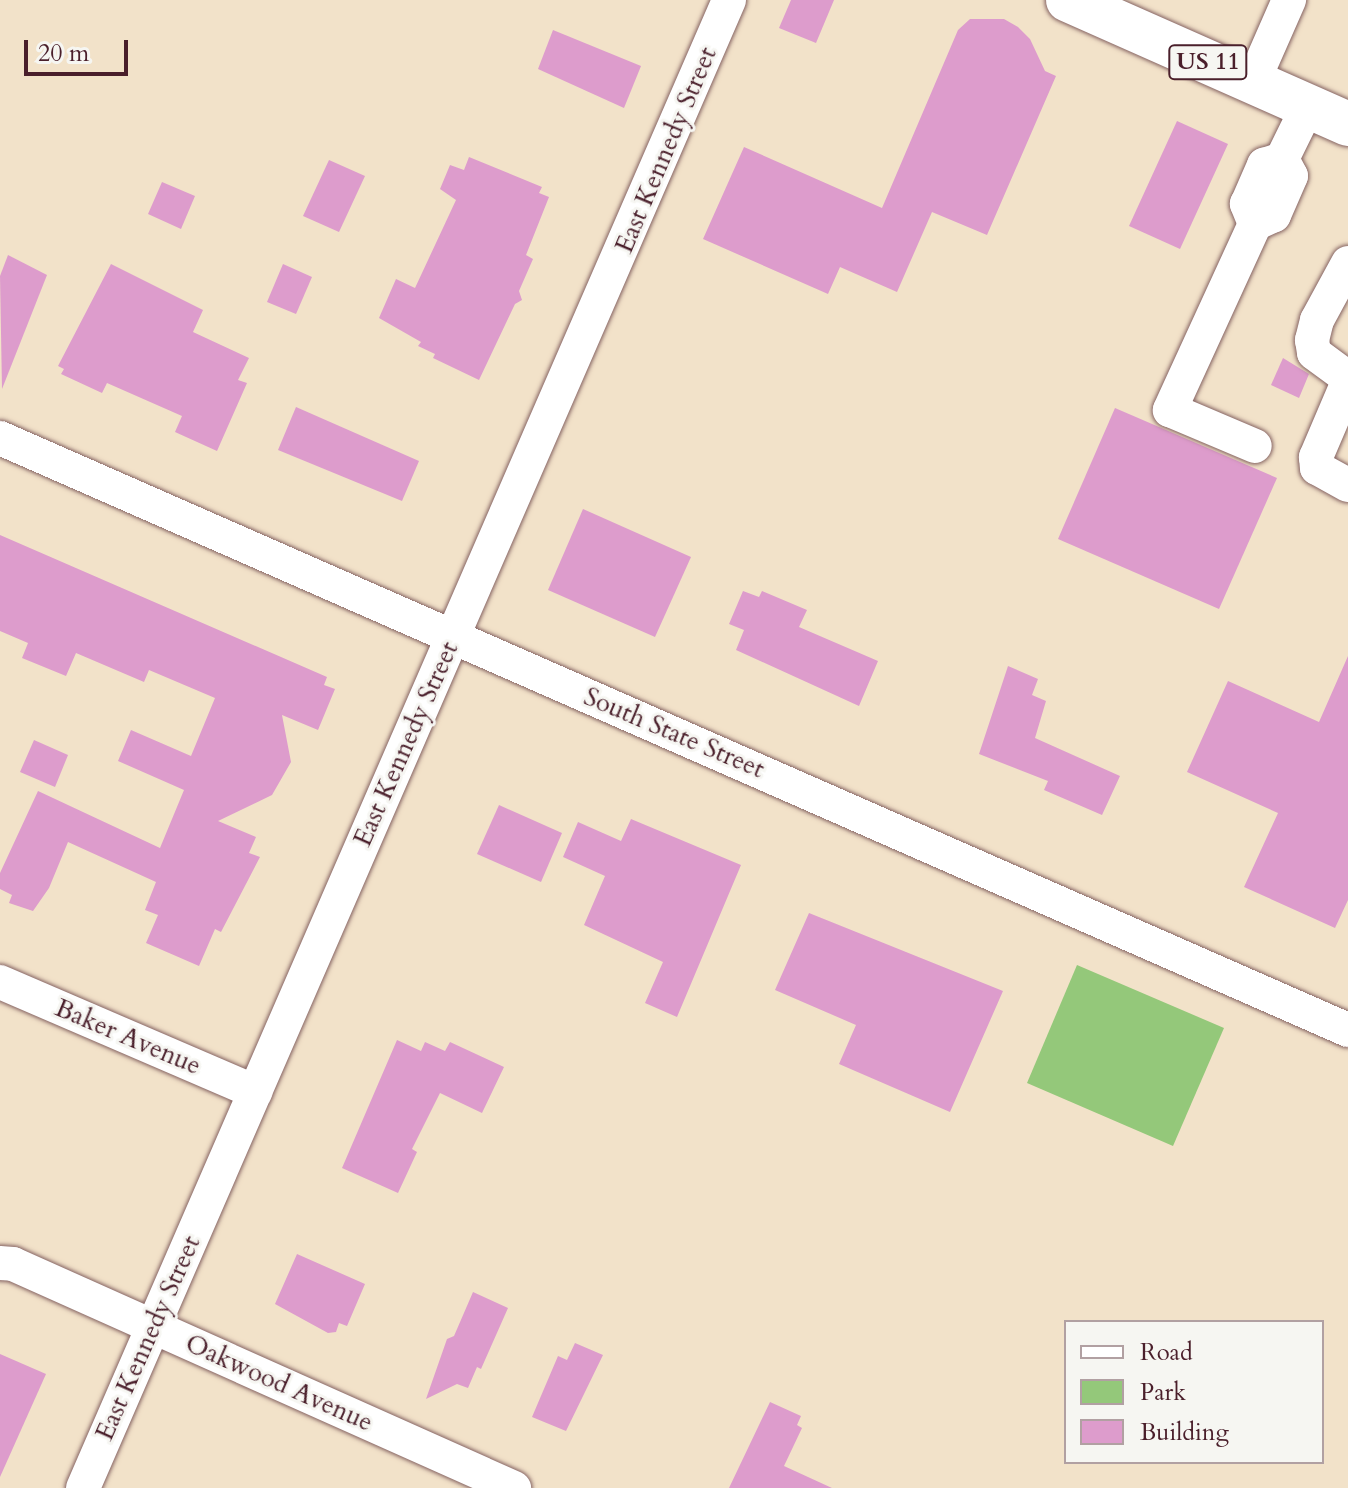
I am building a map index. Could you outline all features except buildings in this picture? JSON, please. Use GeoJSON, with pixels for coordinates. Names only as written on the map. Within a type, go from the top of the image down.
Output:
{"type":"FeatureCollection","features":[{"type":"Feature","properties":{"kind":"main road","name":"US 11"},"geometry":{"type":"LineString","coordinates":[[1068,0],[1130,12],[1253,82],[1348,124]]}},
{"type":"Feature","properties":{"kind":"street","name":"East Kennedy Street"},"geometry":{"type":"LineString","coordinates":[[83,1488],[729,0]]}},
{"type":"Feature","properties":{"kind":"street"},"geometry":{"type":"LineString","coordinates":[[1253,82],[1289,0]]}},
{"type":"Feature","properties":{"kind":"street"},"geometry":{"type":"LineString","coordinates":[[1255,446],[1170,410],[1255,224],[1247,204],[1264,165],[1282,159],[1308,106]]}},
{"type":"Feature","properties":{"kind":"street"},"geometry":{"type":"LineString","coordinates":[[1348,263],[1317,320],[1312,340],[1314,353],[1348,380],[1316,457],[1317,468],[1348,485]]}},
{"type":"Feature","properties":{"kind":"street","name":"South State Street"},"geometry":{"type":"LineString","coordinates":[[0,438],[1348,1030]]}},
{"type":"Feature","properties":{"kind":"street","name":"Baker Avenue"},"geometry":{"type":"LineString","coordinates":[[0,982],[255,1092]]}},
{"type":"Feature","properties":{"kind":"street","name":"Oakwood Avenue"},"geometry":{"type":"LineString","coordinates":[[0,1263],[13,1264],[514,1488]]}},
{"type":"Feature","properties":{"kind":"green space"},"geometry":{"type":"Polygon","coordinates":[[[1077,965],[1224,1028],[1173,1146],[1027,1083],[1077,965]]]}}]}
